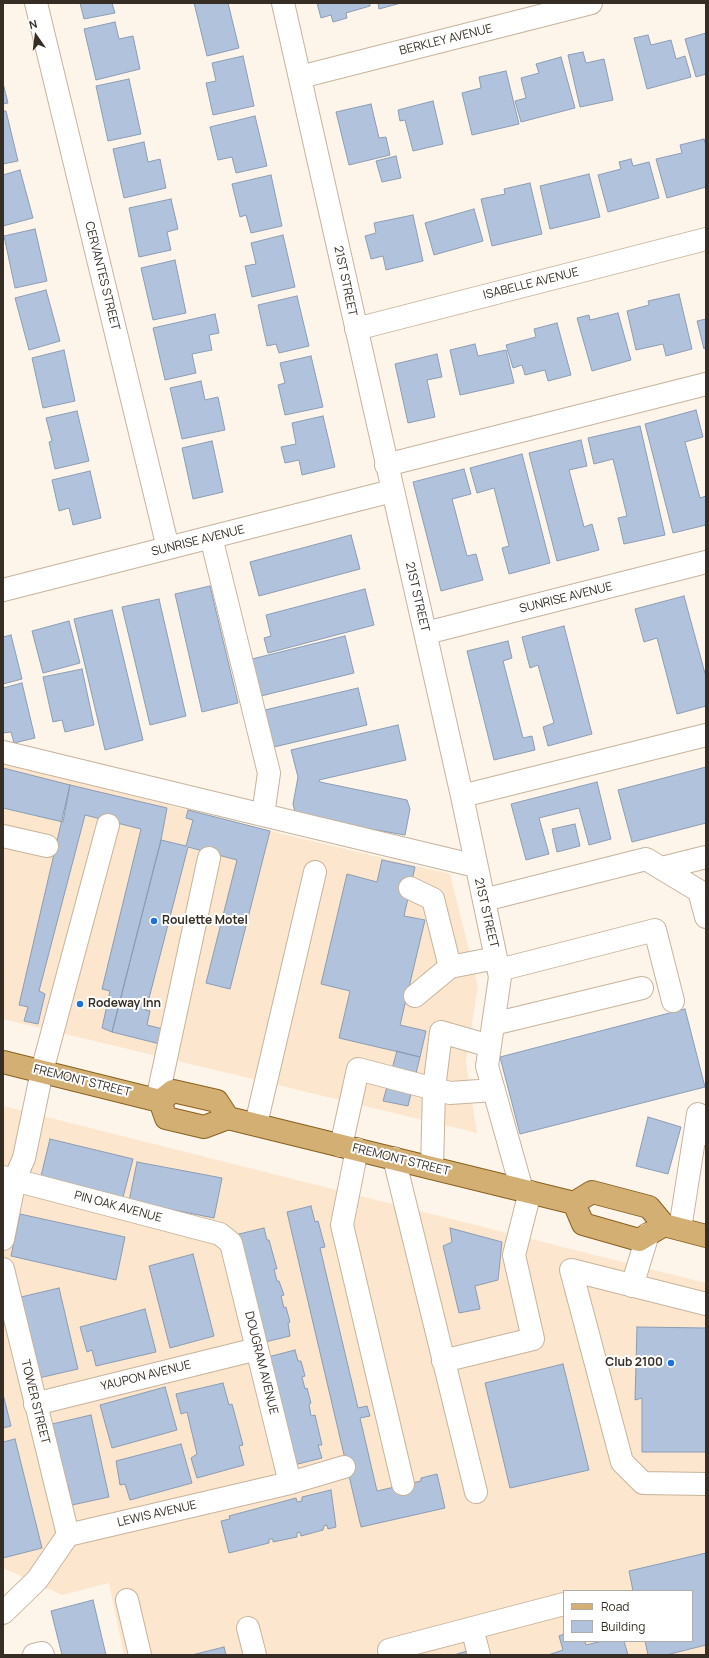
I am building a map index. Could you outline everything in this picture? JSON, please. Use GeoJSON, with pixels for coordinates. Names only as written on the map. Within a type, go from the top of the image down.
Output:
{"type":"FeatureCollection","features":[{"type":"Feature","properties":{"kind":"main road","name":"FREMONT STREET"},"geometry":{"type":"LineString","coordinates":[[3,1062],[158,1100]]}},
{"type":"Feature","properties":{"kind":"main road"},"geometry":{"type":"LineString","coordinates":[[173,1091],[217,1101],[228,1118],[204,1127],[166,1118],[158,1100],[173,1091]]}},
{"type":"Feature","properties":{"kind":"main road","name":"FREMONT STREET"},"geometry":{"type":"LineString","coordinates":[[228,1118],[574,1203]]}},
{"type":"Feature","properties":{"kind":"main road"},"geometry":{"type":"LineString","coordinates":[[664,1230],[649,1207],[592,1192],[574,1203],[583,1224],[639,1240],[664,1230],[706,1236]]}},
{"type":"Feature","properties":{"kind":"street","name":"CERVANTES STREET"},"geometry":{"type":"LineString","coordinates":[[36,3],[168,548]]}},
{"type":"Feature","properties":{"kind":"street","name":"21ST STREET"},"geometry":{"type":"LineString","coordinates":[[283,3],[386,465],[426,633],[498,964],[500,977],[487,1066],[526,1191]]}},
{"type":"Feature","properties":{"kind":"street","name":"BERKLEY AVENUE"},"geometry":{"type":"LineString","coordinates":[[300,77],[591,3]]}},
{"type":"Feature","properties":{"kind":"street","name":"ISABELLE AVENUE"},"geometry":{"type":"LineString","coordinates":[[356,329],[706,239]]}},
{"type":"Feature","properties":{"kind":"street"},"geometry":{"type":"LineString","coordinates":[[386,465],[706,384]]}},
{"type":"Feature","properties":{"kind":"street","name":"SUNRISE AVENUE"},"geometry":{"type":"LineString","coordinates":[[3,590],[392,491]]}},
{"type":"Feature","properties":{"kind":"street"},"geometry":{"type":"LineString","coordinates":[[211,537],[269,773],[263,815]]}},
{"type":"Feature","properties":{"kind":"street","name":"SUNRISE AVENUE"},"geometry":{"type":"LineString","coordinates":[[426,633],[706,562]]}},
{"type":"Feature","properties":{"kind":"street"},"geometry":{"type":"LineString","coordinates":[[462,796],[706,735]]}},
{"type":"Feature","properties":{"kind":"street"},"geometry":{"type":"LineString","coordinates":[[3,752],[476,866]]}},
{"type":"Feature","properties":{"kind":"street"},"geometry":{"type":"LineString","coordinates":[[3,1239],[9,1178],[24,1158],[42,1071],[108,825]]}},
{"type":"Feature","properties":{"kind":"street"},"geometry":{"type":"LineString","coordinates":[[3,836],[47,846]]}},
{"type":"Feature","properties":{"kind":"street"},"geometry":{"type":"LineString","coordinates":[[662,868],[706,857]]}},
{"type":"Feature","properties":{"kind":"street"},"geometry":{"type":"LineString","coordinates":[[158,1100],[208,858]]}},
{"type":"Feature","properties":{"kind":"street"},"geometry":{"type":"LineString","coordinates":[[484,900],[646,859],[699,891],[706,917]]}},
{"type":"Feature","properties":{"kind":"street"},"geometry":{"type":"LineString","coordinates":[[256,1124],[315,872]]}},
{"type":"Feature","properties":{"kind":"street"},"geometry":{"type":"LineString","coordinates":[[410,888],[433,899],[450,967]]}},
{"type":"Feature","properties":{"kind":"street"},"geometry":{"type":"LineString","coordinates":[[415,996],[450,967],[498,964],[655,930],[673,1001]]}},
{"type":"Feature","properties":{"kind":"street"},"geometry":{"type":"LineString","coordinates":[[493,1024],[642,988]]}},
{"type":"Feature","properties":{"kind":"street"},"geometry":{"type":"LineString","coordinates":[[432,1168],[434,1089],[441,1032],[490,1046]]}},
{"type":"Feature","properties":{"kind":"street"},"geometry":{"type":"LineString","coordinates":[[403,1484],[342,1225],[358,1069],[450,1093],[494,1090]]}},
{"type":"Feature","properties":{"kind":"street"},"geometry":{"type":"LineString","coordinates":[[632,1286],[664,1230],[698,1114],[706,1134]]}},
{"type":"Feature","properties":{"kind":"street"},"geometry":{"type":"LineString","coordinates":[[394,1158],[476,1492]]}},
{"type":"Feature","properties":{"kind":"street","name":"PIN OAK AVENUE"},"geometry":{"type":"LineString","coordinates":[[9,1178],[220,1234],[231,1243]]}},
{"type":"Feature","properties":{"kind":"street"},"geometry":{"type":"LineString","coordinates":[[443,1361],[533,1339],[514,1255],[526,1191]]}},
{"type":"Feature","properties":{"kind":"street","name":"DOUGRAM AVENUE"},"geometry":{"type":"LineString","coordinates":[[231,1243],[290,1483]]}},
{"type":"Feature","properties":{"kind":"street","name":"TOWER STREET"},"geometry":{"type":"LineString","coordinates":[[3,1269],[68,1536]]}},
{"type":"Feature","properties":{"kind":"street"},"geometry":{"type":"LineString","coordinates":[[706,1304],[571,1270],[622,1462],[643,1483],[706,1484]]}},
{"type":"Feature","properties":{"kind":"street","name":"YAUPON AVENUE"},"geometry":{"type":"LineString","coordinates":[[35,1404],[257,1349]]}},
{"type":"Feature","properties":{"kind":"street","name":"LEWIS AVENUE"},"geometry":{"type":"LineString","coordinates":[[68,1536],[290,1483],[344,1467]]}},
{"type":"Feature","properties":{"kind":"street"},"geometry":{"type":"LineString","coordinates":[[3,1613],[37,1580],[68,1536]]}},
{"type":"Feature","properties":{"kind":"street"},"geometry":{"type":"LineString","coordinates":[[127,1600],[140,1655]]}},
{"type":"Feature","properties":{"kind":"street"},"geometry":{"type":"LineString","coordinates":[[389,1650],[563,1604]]}},
{"type":"Feature","properties":{"kind":"street"},"geometry":{"type":"LineString","coordinates":[[248,1628],[255,1655]]}},
{"type":"Feature","properties":{"kind":"street"},"geometry":{"type":"LineString","coordinates":[[472,1628],[479,1655]]}},
{"type":"Feature","properties":{"kind":"street"},"geometry":{"type":"LineString","coordinates":[[34,1655],[42,1653],[43,1655]]}},
{"type":"Feature","properties":{"kind":"shaded area"},"geometry":{"type":"Polygon","coordinates":[[[3,763],[270,831],[450,874],[478,986],[466,1062],[477,1133],[3,1019],[3,763]]]}},
{"type":"Feature","properties":{"kind":"shaded area"},"geometry":{"type":"Polygon","coordinates":[[[3,1106],[706,1283],[706,1655],[124,1655],[109,1583],[62,1595],[3,1568],[3,1106]]]}},
{"type":"Feature","properties":{"kind":"building"},"geometry":{"type":"Polygon","coordinates":[[[80,3],[112,3],[115,13],[84,19],[80,3]]]}},
{"type":"Feature","properties":{"kind":"building"},"geometry":{"type":"Polygon","coordinates":[[[194,3],[228,3],[239,48],[207,56],[194,3]]]}},
{"type":"Feature","properties":{"kind":"building"},"geometry":{"type":"Polygon","coordinates":[[[317,3],[370,3],[370,6],[346,13],[347,18],[333,22],[331,15],[321,18],[317,3]]]}},
{"type":"Feature","properties":{"kind":"building"},"geometry":{"type":"Polygon","coordinates":[[[378,3],[401,3],[379,9],[378,3]]]}},
{"type":"Feature","properties":{"kind":"building"},"geometry":{"type":"Polygon","coordinates":[[[115,22],[119,39],[133,36],[140,69],[96,80],[84,29],[115,22]]]}},
{"type":"Feature","properties":{"kind":"building"},"geometry":{"type":"Polygon","coordinates":[[[706,33],[706,74],[696,77],[685,39],[706,33]]]}},
{"type":"Feature","properties":{"kind":"building"},"geometry":{"type":"Polygon","coordinates":[[[648,35],[651,45],[671,40],[676,59],[685,56],[691,77],[647,89],[634,38],[648,35]]]}},
{"type":"Feature","properties":{"kind":"building"},"geometry":{"type":"Polygon","coordinates":[[[583,52],[586,63],[604,59],[613,100],[580,107],[568,55],[583,52]]]}},
{"type":"Feature","properties":{"kind":"building"},"geometry":{"type":"Polygon","coordinates":[[[243,56],[254,106],[213,115],[206,83],[216,81],[212,63],[243,56]]]}},
{"type":"Feature","properties":{"kind":"building"},"geometry":{"type":"Polygon","coordinates":[[[561,57],[575,108],[521,122],[515,101],[526,98],[521,78],[539,73],[536,64],[561,57]]]}},
{"type":"Feature","properties":{"kind":"building"},"geometry":{"type":"Polygon","coordinates":[[[506,71],[519,124],[472,135],[462,93],[481,88],[479,77],[506,71]]]}},
{"type":"Feature","properties":{"kind":"building"},"geometry":{"type":"Polygon","coordinates":[[[129,79],[141,134],[108,141],[96,86],[129,79]]]}},
{"type":"Feature","properties":{"kind":"building"},"geometry":{"type":"Polygon","coordinates":[[[3,83],[8,103],[3,104],[3,83]]]}},
{"type":"Feature","properties":{"kind":"building"},"geometry":{"type":"Polygon","coordinates":[[[433,101],[443,144],[413,151],[405,120],[400,121],[398,110],[433,101]]]}},
{"type":"Feature","properties":{"kind":"building"},"geometry":{"type":"Polygon","coordinates":[[[371,104],[379,138],[386,137],[390,155],[349,165],[336,112],[371,104]]]}},
{"type":"Feature","properties":{"kind":"building"},"geometry":{"type":"Polygon","coordinates":[[[3,111],[6,111],[18,161],[3,164],[3,111]]]}},
{"type":"Feature","properties":{"kind":"building"},"geometry":{"type":"Polygon","coordinates":[[[255,116],[267,166],[236,173],[232,157],[218,160],[210,127],[255,116]]]}},
{"type":"Feature","properties":{"kind":"building"},"geometry":{"type":"Polygon","coordinates":[[[704,139],[706,146],[706,187],[667,198],[656,159],[682,153],[680,145],[704,139]]]}},
{"type":"Feature","properties":{"kind":"building"},"geometry":{"type":"Polygon","coordinates":[[[144,142],[148,162],[160,159],[166,188],[124,198],[113,149],[144,142]]]}},
{"type":"Feature","properties":{"kind":"building"},"geometry":{"type":"Polygon","coordinates":[[[396,156],[401,178],[382,182],[376,161],[396,156]]]}},
{"type":"Feature","properties":{"kind":"building"},"geometry":{"type":"Polygon","coordinates":[[[631,159],[633,166],[649,162],[659,198],[608,212],[598,175],[621,169],[619,162],[631,159]]]}},
{"type":"Feature","properties":{"kind":"building"},"geometry":{"type":"Polygon","coordinates":[[[20,170],[33,218],[3,226],[3,175],[20,170]]]}},
{"type":"Feature","properties":{"kind":"building"},"geometry":{"type":"Polygon","coordinates":[[[589,174],[600,217],[550,229],[540,186],[589,174]]]}},
{"type":"Feature","properties":{"kind":"building"},"geometry":{"type":"Polygon","coordinates":[[[271,175],[282,226],[251,233],[246,215],[240,217],[232,184],[271,175]]]}},
{"type":"Feature","properties":{"kind":"building"},"geometry":{"type":"Polygon","coordinates":[[[530,183],[542,234],[492,246],[481,199],[505,194],[504,189],[530,183]]]}},
{"type":"Feature","properties":{"kind":"building"},"geometry":{"type":"Polygon","coordinates":[[[171,199],[178,229],[167,232],[171,250],[139,257],[129,208],[171,199]]]}},
{"type":"Feature","properties":{"kind":"building"},"geometry":{"type":"Polygon","coordinates":[[[474,209],[483,241],[434,255],[425,223],[474,209]]]}},
{"type":"Feature","properties":{"kind":"building"},"geometry":{"type":"Polygon","coordinates":[[[413,215],[423,261],[386,270],[383,256],[371,259],[365,236],[376,233],[374,223],[413,215]]]}},
{"type":"Feature","properties":{"kind":"building"},"geometry":{"type":"Polygon","coordinates":[[[35,229],[47,281],[15,288],[4,236],[35,229]]]}},
{"type":"Feature","properties":{"kind":"building"},"geometry":{"type":"Polygon","coordinates":[[[283,235],[295,287],[252,297],[245,266],[256,264],[251,243],[283,235]]]}},
{"type":"Feature","properties":{"kind":"building"},"geometry":{"type":"Polygon","coordinates":[[[175,260],[186,313],[153,320],[141,268],[175,260]]]}},
{"type":"Feature","properties":{"kind":"building"},"geometry":{"type":"Polygon","coordinates":[[[46,290],[60,341],[29,350],[15,298],[46,290]]]}},
{"type":"Feature","properties":{"kind":"building"},"geometry":{"type":"Polygon","coordinates":[[[679,294],[692,349],[666,356],[663,344],[636,350],[627,311],[649,305],[648,301],[679,294]]]}},
{"type":"Feature","properties":{"kind":"building"},"geometry":{"type":"Polygon","coordinates":[[[297,296],[309,346],[279,353],[276,344],[267,346],[258,305],[297,296]]]}},
{"type":"Feature","properties":{"kind":"building"},"geometry":{"type":"Polygon","coordinates":[[[618,313],[631,360],[592,371],[577,318],[589,315],[590,320],[618,313]]]}},
{"type":"Feature","properties":{"kind":"building"},"geometry":{"type":"Polygon","coordinates":[[[215,314],[219,333],[209,335],[212,350],[192,354],[196,373],[165,380],[153,328],[215,314]]]}},
{"type":"Feature","properties":{"kind":"building"},"geometry":{"type":"Polygon","coordinates":[[[706,319],[706,348],[704,349],[697,321],[706,319]]]}},
{"type":"Feature","properties":{"kind":"building"},"geometry":{"type":"Polygon","coordinates":[[[557,323],[571,375],[548,381],[545,370],[525,375],[522,365],[513,368],[506,345],[536,337],[534,329],[557,323]]]}},
{"type":"Feature","properties":{"kind":"building"},"geometry":{"type":"Polygon","coordinates":[[[475,344],[478,356],[506,350],[514,383],[460,395],[450,350],[475,344]]]}},
{"type":"Feature","properties":{"kind":"building"},"geometry":{"type":"Polygon","coordinates":[[[64,350],[75,401],[43,408],[32,358],[64,350]]]}},
{"type":"Feature","properties":{"kind":"building"},"geometry":{"type":"Polygon","coordinates":[[[437,354],[442,377],[427,380],[435,417],[408,423],[395,364],[437,354]]]}},
{"type":"Feature","properties":{"kind":"building"},"geometry":{"type":"Polygon","coordinates":[[[311,356],[323,407],[285,415],[278,385],[285,383],[280,363],[311,356]]]}},
{"type":"Feature","properties":{"kind":"building"},"geometry":{"type":"Polygon","coordinates":[[[201,381],[205,400],[218,397],[225,430],[182,439],[170,388],[201,381]]]}},
{"type":"Feature","properties":{"kind":"building"},"geometry":{"type":"Polygon","coordinates":[[[696,410],[703,437],[685,442],[700,498],[706,496],[706,525],[673,533],[645,424],[696,410]]]}},
{"type":"Feature","properties":{"kind":"building"},"geometry":{"type":"Polygon","coordinates":[[[77,411],[89,461],[55,469],[49,442],[52,441],[46,418],[77,411]]]}},
{"type":"Feature","properties":{"kind":"building"},"geometry":{"type":"Polygon","coordinates":[[[323,416],[335,467],[302,475],[299,460],[285,463],[281,447],[296,444],[292,423],[323,416]]]}},
{"type":"Feature","properties":{"kind":"building"},"geometry":{"type":"Polygon","coordinates":[[[640,426],[665,535],[624,544],[618,518],[627,516],[613,459],[594,464],[588,438],[640,426]]]}},
{"type":"Feature","properties":{"kind":"building"},"geometry":{"type":"Polygon","coordinates":[[[581,440],[587,466],[569,470],[584,527],[592,524],[599,550],[557,561],[529,453],[581,440]]]}},
{"type":"Feature","properties":{"kind":"building"},"geometry":{"type":"Polygon","coordinates":[[[212,441],[223,492],[193,499],[182,448],[212,441]]]}},
{"type":"Feature","properties":{"kind":"building"},"geometry":{"type":"Polygon","coordinates":[[[522,454],[550,563],[509,574],[502,548],[509,546],[494,488],[477,493],[470,468],[522,454]]]}},
{"type":"Feature","properties":{"kind":"building"},"geometry":{"type":"Polygon","coordinates":[[[464,469],[471,494],[452,499],[467,556],[476,554],[483,580],[441,591],[413,482],[464,469]]]}},
{"type":"Feature","properties":{"kind":"building"},"geometry":{"type":"Polygon","coordinates":[[[90,471],[101,518],[73,525],[69,508],[59,511],[52,480],[90,471]]]}},
{"type":"Feature","properties":{"kind":"building"},"geometry":{"type":"Polygon","coordinates":[[[351,535],[360,569],[259,596],[250,562],[351,535]]]}},
{"type":"Feature","properties":{"kind":"building"},"geometry":{"type":"Polygon","coordinates":[[[210,586],[238,703],[202,712],[175,594],[210,586]]]}},
{"type":"Feature","properties":{"kind":"building"},"geometry":{"type":"Polygon","coordinates":[[[365,589],[374,625],[268,653],[264,638],[271,636],[266,615],[365,589]]]}},
{"type":"Feature","properties":{"kind":"building"},"geometry":{"type":"Polygon","coordinates":[[[684,596],[706,677],[706,706],[677,714],[657,638],[644,642],[635,609],[684,596]]]}},
{"type":"Feature","properties":{"kind":"building"},"geometry":{"type":"Polygon","coordinates":[[[159,599],[186,716],[150,725],[122,607],[159,599]]]}},
{"type":"Feature","properties":{"kind":"building"},"geometry":{"type":"Polygon","coordinates":[[[112,610],[143,740],[105,750],[74,619],[112,610]]]}},
{"type":"Feature","properties":{"kind":"building"},"geometry":{"type":"Polygon","coordinates":[[[69,621],[80,663],[43,673],[32,631],[69,621]]]}},
{"type":"Feature","properties":{"kind":"building"},"geometry":{"type":"Polygon","coordinates":[[[564,626],[592,734],[548,746],[543,727],[554,723],[538,665],[530,668],[522,637],[564,626]]]}},
{"type":"Feature","properties":{"kind":"building"},"geometry":{"type":"Polygon","coordinates":[[[11,635],[22,679],[3,684],[3,637],[11,635]]]}},
{"type":"Feature","properties":{"kind":"building"},"geometry":{"type":"Polygon","coordinates":[[[345,636],[354,673],[261,696],[252,659],[345,636]]]}},
{"type":"Feature","properties":{"kind":"building"},"geometry":{"type":"Polygon","coordinates":[[[508,641],[512,658],[503,661],[523,738],[532,736],[535,750],[494,760],[467,651],[508,641]]]}},
{"type":"Feature","properties":{"kind":"building"},"geometry":{"type":"Polygon","coordinates":[[[82,669],[94,725],[65,732],[62,720],[53,722],[43,677],[82,669]]]}},
{"type":"Feature","properties":{"kind":"building"},"geometry":{"type":"Polygon","coordinates":[[[22,683],[35,738],[14,743],[11,732],[3,733],[3,688],[22,683]]]}},
{"type":"Feature","properties":{"kind":"building"},"geometry":{"type":"Polygon","coordinates":[[[358,688],[367,725],[274,747],[265,710],[358,688]]]}},
{"type":"Feature","properties":{"kind":"building"},"geometry":{"type":"Polygon","coordinates":[[[398,725],[406,760],[319,780],[320,782],[407,800],[410,809],[405,835],[296,816],[293,804],[298,777],[291,750],[398,725]]]}},
{"type":"Feature","properties":{"kind":"building"},"geometry":{"type":"Polygon","coordinates":[[[706,767],[706,823],[632,842],[618,790],[706,767]]]}},
{"type":"Feature","properties":{"kind":"building"},"geometry":{"type":"Polygon","coordinates":[[[3,768],[70,785],[63,822],[3,808],[3,768]]]}},
{"type":"Feature","properties":{"kind":"building"},"geometry":{"type":"Polygon","coordinates":[[[597,782],[611,839],[589,845],[579,808],[539,818],[549,854],[526,860],[511,804],[597,782]]]}},
{"type":"Feature","properties":{"kind":"building"},"geometry":{"type":"Polygon","coordinates":[[[70,785],[167,808],[161,840],[112,1032],[102,1028],[110,991],[102,989],[141,829],[85,815],[39,991],[45,994],[38,1024],[24,1021],[28,1007],[19,1005],[70,785]]]}},
{"type":"Feature","properties":{"kind":"building","name":"Roulette Motel"},"geometry":{"type":"Polygon","coordinates":[[[188,810],[270,831],[230,989],[206,983],[237,860],[188,847],[146,1010],[150,1011],[147,1025],[167,1030],[164,1045],[112,1032],[161,840],[186,846],[193,820],[186,818],[188,810]]]}},
{"type":"Feature","properties":{"kind":"building"},"geometry":{"type":"Polygon","coordinates":[[[575,824],[580,846],[557,852],[552,829],[575,824]]]}},
{"type":"Feature","properties":{"kind":"building"},"geometry":{"type":"Polygon","coordinates":[[[382,860],[415,867],[404,916],[425,920],[400,1025],[426,1031],[420,1057],[339,1038],[350,991],[321,984],[347,874],[377,882],[382,860]]]}},
{"type":"Feature","properties":{"kind":"building"},"geometry":{"type":"Polygon","coordinates":[[[685,1009],[705,1087],[520,1134],[500,1057],[685,1009]]]}},
{"type":"Feature","properties":{"kind":"building"},"geometry":{"type":"Polygon","coordinates":[[[397,1051],[420,1057],[408,1106],[383,1101],[397,1051]]]}},
{"type":"Feature","properties":{"kind":"building"},"geometry":{"type":"Polygon","coordinates":[[[648,1117],[681,1127],[668,1174],[636,1166],[648,1117]]]}},
{"type":"Feature","properties":{"kind":"building"},"geometry":{"type":"Polygon","coordinates":[[[50,1139],[133,1159],[123,1197],[41,1176],[50,1139]]]}},
{"type":"Feature","properties":{"kind":"building"},"geometry":{"type":"Polygon","coordinates":[[[137,1162],[222,1178],[214,1218],[129,1201],[137,1162]]]}},
{"type":"Feature","properties":{"kind":"building"},"geometry":{"type":"Polygon","coordinates":[[[311,1206],[315,1222],[318,1221],[325,1247],[320,1248],[358,1408],[367,1406],[370,1416],[360,1418],[377,1491],[421,1481],[421,1478],[437,1474],[445,1508],[361,1527],[287,1212],[311,1206]]]}},
{"type":"Feature","properties":{"kind":"building"},"geometry":{"type":"Polygon","coordinates":[[[20,1214],[125,1237],[116,1280],[11,1256],[20,1214]]]}},
{"type":"Feature","properties":{"kind":"building"},"geometry":{"type":"Polygon","coordinates":[[[264,1228],[277,1269],[274,1269],[277,1281],[279,1281],[284,1295],[281,1296],[290,1322],[288,1323],[290,1336],[261,1343],[235,1235],[264,1228]]]}},
{"type":"Feature","properties":{"kind":"building"},"geometry":{"type":"Polygon","coordinates":[[[450,1228],[502,1242],[498,1280],[475,1286],[480,1309],[459,1313],[443,1246],[452,1242],[450,1228]]]}},
{"type":"Feature","properties":{"kind":"building"},"geometry":{"type":"Polygon","coordinates":[[[193,1254],[214,1336],[170,1348],[149,1266],[193,1254]]]}},
{"type":"Feature","properties":{"kind":"building"},"geometry":{"type":"Polygon","coordinates":[[[59,1288],[78,1369],[39,1378],[21,1297],[59,1288]]]}},
{"type":"Feature","properties":{"kind":"building"},"geometry":{"type":"Polygon","coordinates":[[[145,1309],[156,1352],[96,1366],[92,1350],[87,1352],[80,1327],[145,1309]]]}},
{"type":"Feature","properties":{"kind":"building","name":"Club 2100"},"geometry":{"type":"Polygon","coordinates":[[[637,1327],[706,1328],[706,1452],[642,1452],[642,1398],[635,1400],[637,1327]]]}},
{"type":"Feature","properties":{"kind":"building"},"geometry":{"type":"Polygon","coordinates":[[[295,1350],[298,1361],[301,1361],[305,1376],[302,1377],[311,1403],[309,1404],[311,1416],[315,1415],[322,1445],[318,1445],[322,1458],[294,1465],[264,1358],[295,1350]]]}},
{"type":"Feature","properties":{"kind":"building"},"geometry":{"type":"Polygon","coordinates":[[[563,1364],[589,1470],[510,1488],[485,1383],[563,1364]]]}},
{"type":"Feature","properties":{"kind":"building"},"geometry":{"type":"Polygon","coordinates":[[[223,1383],[229,1405],[232,1404],[243,1445],[239,1446],[244,1465],[197,1478],[191,1458],[197,1454],[187,1412],[181,1414],[176,1394],[223,1383]]]}},
{"type":"Feature","properties":{"kind":"building"},"geometry":{"type":"Polygon","coordinates":[[[165,1387],[177,1430],[112,1448],[100,1405],[165,1387]]]}},
{"type":"Feature","properties":{"kind":"building"},"geometry":{"type":"Polygon","coordinates":[[[3,1394],[11,1426],[3,1428],[3,1394]]]}},
{"type":"Feature","properties":{"kind":"building"},"geometry":{"type":"Polygon","coordinates":[[[91,1415],[109,1497],[72,1505],[68,1485],[64,1486],[52,1424],[91,1415]]]}},
{"type":"Feature","properties":{"kind":"building"},"geometry":{"type":"Polygon","coordinates":[[[15,1439],[42,1548],[3,1558],[3,1442],[15,1439]]]}},
{"type":"Feature","properties":{"kind":"building"},"geometry":{"type":"Polygon","coordinates":[[[181,1444],[192,1483],[130,1500],[125,1484],[120,1485],[116,1461],[181,1444]]]}},
{"type":"Feature","properties":{"kind":"building"},"geometry":{"type":"Polygon","coordinates":[[[331,1490],[336,1527],[328,1529],[327,1525],[324,1526],[323,1530],[301,1536],[300,1532],[297,1533],[297,1537],[273,1542],[273,1539],[269,1539],[269,1543],[229,1553],[221,1521],[230,1519],[229,1516],[296,1498],[297,1502],[302,1501],[302,1497],[331,1490]]]}},
{"type":"Feature","properties":{"kind":"building"},"geometry":{"type":"Polygon","coordinates":[[[706,1553],[706,1645],[666,1655],[648,1655],[645,1642],[693,1642],[693,1590],[633,1590],[629,1571],[706,1553]]]}},
{"type":"Feature","properties":{"kind":"building"},"geometry":{"type":"Polygon","coordinates":[[[93,1600],[106,1655],[62,1655],[51,1611],[93,1600]]]}},
{"type":"Feature","properties":{"kind":"building"},"geometry":{"type":"Polygon","coordinates":[[[563,1634],[563,1642],[585,1642],[586,1645],[598,1642],[624,1642],[628,1655],[548,1655],[563,1650],[559,1636],[563,1634]]]}},
{"type":"Feature","properties":{"kind":"building"},"geometry":{"type":"Polygon","coordinates":[[[224,1647],[226,1655],[192,1655],[224,1647]]]}},
{"type":"Feature","properties":{"kind":"building"},"geometry":{"type":"Polygon","coordinates":[[[467,1651],[468,1655],[454,1655],[467,1651]]]}},
{"type":"Feature","properties":{"kind":"place","name":"Roulette Motel"},"geometry":{"type":"Point","coordinates":[154,921]}},
{"type":"Feature","properties":{"kind":"place","name":"Rodeway Inn"},"geometry":{"type":"Point","coordinates":[80,1004]}},
{"type":"Feature","properties":{"kind":"place","name":"Club 2100"},"geometry":{"type":"Point","coordinates":[671,1363]}}]}
